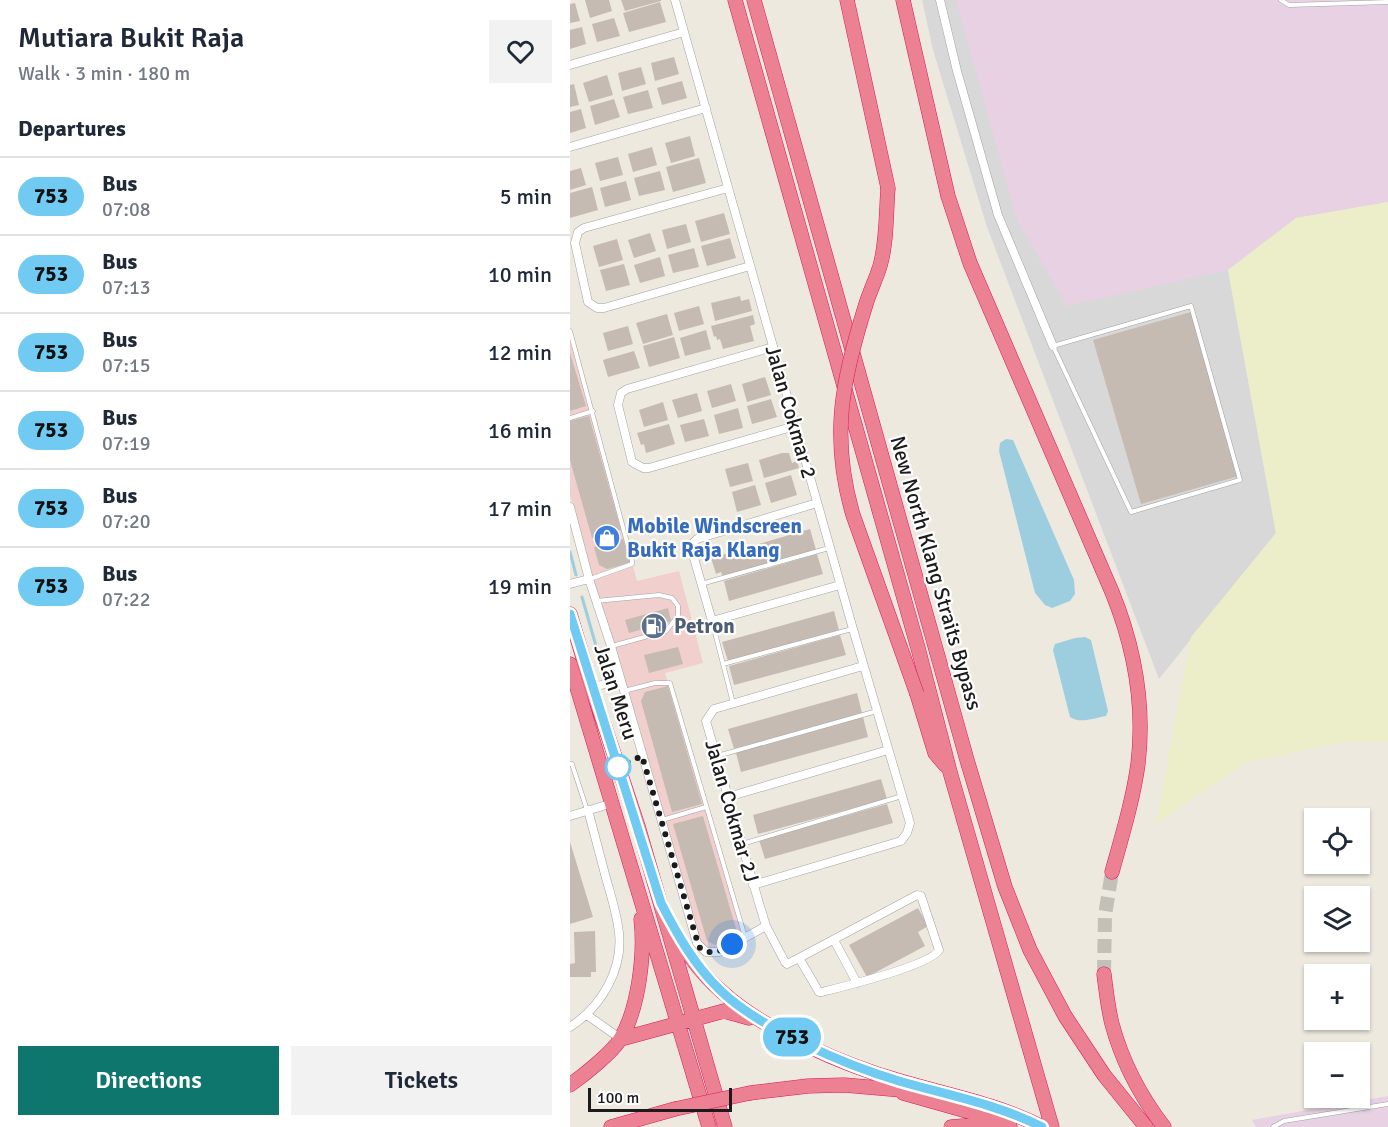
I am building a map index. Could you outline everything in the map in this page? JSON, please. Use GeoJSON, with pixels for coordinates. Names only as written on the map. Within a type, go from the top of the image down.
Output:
{"type":"FeatureCollection","features":[{"type":"Feature","properties":{"kind":"highway","name":"New North Klang Straits Bypass"},"geometry":{"type":"LineString","coordinates":[[735,0],[918,648],[950,772],[1052,1127]]}},
{"type":"Feature","properties":{"kind":"highway","name":"New North Klang Straits Bypass"},"geometry":{"type":"LineString","coordinates":[[754,0],[964,749],[1005,887],[1030,950],[1065,1016],[1104,1075],[1146,1127]]}},
{"type":"Feature","properties":{"kind":"highway"},"geometry":{"type":"LineString","coordinates":[[847,0],[888,188],[881,264],[866,302],[843,391],[839,428],[841,459],[846,491],[853,515],[917,694],[935,753],[950,772]]}},
{"type":"Feature","properties":{"kind":"highway"},"geometry":{"type":"LineString","coordinates":[[903,0],[948,196],[970,264],[1112,592],[1127,634],[1139,694],[1138,752],[1128,812],[1112,872]]}},
{"type":"Feature","properties":{"kind":"highway","name":"Jalan Meru"},"geometry":{"type":"LineString","coordinates":[[570,614],[638,826],[725,1127]]}},
{"type":"Feature","properties":{"kind":"highway","name":"Jalan Meru"},"geometry":{"type":"LineString","coordinates":[[570,664],[709,1127]]}},
{"type":"Feature","properties":{"kind":"highway"},"geometry":{"type":"LineString","coordinates":[[570,1085],[598,1062],[621,1038],[631,1011],[640,976],[643,937],[634,873]]}},
{"type":"Feature","properties":{"kind":"highway"},"geometry":{"type":"LineString","coordinates":[[661,903],[691,956],[721,991],[787,1035]]}},
{"type":"Feature","properties":{"kind":"highway"},"geometry":{"type":"LineString","coordinates":[[1104,974],[1112,1024],[1131,1073],[1164,1127]]}},
{"type":"Feature","properties":{"kind":"highway"},"geometry":{"type":"LineString","coordinates":[[621,1038],[709,1013],[724,1011],[736,1013],[868,1071],[986,1104],[1042,1127]]}},
{"type":"Feature","properties":{"kind":"highway"},"geometry":{"type":"LineString","coordinates":[[611,1127],[675,1109],[750,1093],[800,1087],[844,1085],[937,1094],[986,1104]]}},
{"type":"Feature","properties":{"kind":"highway"},"geometry":{"type":"LineString","coordinates":[[886,1089],[995,1119],[1009,1127]]}},
{"type":"Feature","properties":{"kind":"highway"},"geometry":{"type":"LineString","coordinates":[[951,1127],[975,1125],[1009,1127]]}},
{"type":"Feature","properties":{"kind":"street","name":"Jalan Cokmar 2"},"geometry":{"type":"LineString","coordinates":[[675,0],[863,666],[910,823],[901,841],[753,885]]}},
{"type":"Feature","properties":{"kind":"street"},"geometry":{"type":"LineString","coordinates":[[940,0],[957,71],[998,215],[1053,346]]}},
{"type":"Feature","properties":{"kind":"street"},"geometry":{"type":"LineString","coordinates":[[570,65],[684,32]]}},
{"type":"Feature","properties":{"kind":"street"},"geometry":{"type":"LineString","coordinates":[[570,147],[706,108]]}},
{"type":"Feature","properties":{"kind":"street"},"geometry":{"type":"LineString","coordinates":[[728,188],[584,228],[578,232],[575,243],[588,302],[597,308],[604,308],[750,267]]}},
{"type":"Feature","properties":{"kind":"street"},"geometry":{"type":"LineString","coordinates":[[773,347],[621,393],[618,405],[632,462],[643,468],[649,468],[795,426]]}},
{"type":"Feature","properties":{"kind":"street"},"geometry":{"type":"LineString","coordinates":[[817,503],[697,539],[692,544],[692,551],[701,584],[712,621],[840,585]]}},
{"type":"Feature","properties":{"kind":"street"},"geometry":{"type":"LineString","coordinates":[[570,507],[589,579],[611,646],[699,947],[706,952],[716,953],[766,927]]}},
{"type":"Feature","properties":{"kind":"street"},"geometry":{"type":"LineString","coordinates":[[570,584],[589,579]]}},
{"type":"Feature","properties":{"kind":"street","name":"Jalan Cokmar 2J"},"geometry":{"type":"LineString","coordinates":[[799,958],[785,963],[766,927],[706,721],[714,709],[863,666]]}},
{"type":"Feature","properties":{"kind":"street"},"geometry":{"type":"LineString","coordinates":[[592,688],[620,679]]}},
{"type":"Feature","properties":{"kind":"street"},"geometry":{"type":"LineString","coordinates":[[728,797],[888,750]]}},
{"type":"Feature","properties":{"kind":"street"},"geometry":{"type":"LineString","coordinates":[[570,816],[613,803]]}},
{"type":"Feature","properties":{"kind":"street"},"geometry":{"type":"LineString","coordinates":[[570,1027],[587,1016],[602,997],[618,956],[619,935],[616,915],[588,810]]}},
{"type":"Feature","properties":{"kind":"street"},"geometry":{"type":"LineString","coordinates":[[917,895],[921,897],[938,952],[918,963],[857,983],[819,992],[799,958],[917,895]]}},
{"type":"Feature","properties":{"kind":"street"},"geometry":{"type":"LineString","coordinates":[[834,940],[857,983]]}},
{"type":"Feature","properties":{"kind":"street"},"geometry":{"type":"LineString","coordinates":[[587,1016],[621,1038]]}},
{"type":"Feature","properties":{"kind":"lane"},"geometry":{"type":"LineString","coordinates":[[1281,0],[1289,5],[1388,2]]}},
{"type":"Feature","properties":{"kind":"lane"},"geometry":{"type":"LineString","coordinates":[[1191,306],[1240,480],[1131,512],[1053,346],[1191,306]]}},
{"type":"Feature","properties":{"kind":"lane"},"geometry":{"type":"LineString","coordinates":[[570,331],[632,561],[632,564],[624,568],[589,579]]}},
{"type":"Feature","properties":{"kind":"lane"},"geometry":{"type":"LineString","coordinates":[[570,418],[593,411]]}},
{"type":"Feature","properties":{"kind":"lane"},"geometry":{"type":"LineString","coordinates":[[701,584],[830,548]]}},
{"type":"Feature","properties":{"kind":"lane"},"geometry":{"type":"LineString","coordinates":[[596,601],[660,595],[672,598],[678,606],[678,616],[666,631],[611,646]]}},
{"type":"Feature","properties":{"kind":"lane"},"geometry":{"type":"LineString","coordinates":[[712,621],[733,703]]}},
{"type":"Feature","properties":{"kind":"lane"},"geometry":{"type":"LineString","coordinates":[[723,664],[853,629]]}},
{"type":"Feature","properties":{"kind":"lane"},"geometry":{"type":"LineString","coordinates":[[624,692],[663,682],[670,683],[746,937]]}},
{"type":"Feature","properties":{"kind":"lane"},"geometry":{"type":"LineString","coordinates":[[716,756],[877,711]]}},
{"type":"Feature","properties":{"kind":"lane"},"geometry":{"type":"LineString","coordinates":[[570,764],[572,764],[588,810]]}},
{"type":"Feature","properties":{"kind":"lane"},"geometry":{"type":"LineString","coordinates":[[741,844],[902,796]]}},
{"type":"Feature","properties":{"kind":"lane"},"geometry":{"type":"LineString","coordinates":[[661,820],[706,807]]}},
{"type":"Feature","properties":{"kind":"lane"},"geometry":{"type":"LineString","coordinates":[[1273,1127],[1284,1121],[1388,1104]]}},
{"type":"Feature","properties":{"kind":"shaded area"},"geometry":{"type":"Polygon","coordinates":[[[922,0],[1388,0],[1388,202],[1296,218],[1228,270],[1276,533],[1159,679],[987,227],[933,50],[922,0]]]}},
{"type":"Feature","properties":{"kind":"shaded area"},"geometry":{"type":"Polygon","coordinates":[[[956,0],[1388,0],[1388,202],[1296,218],[1228,270],[1067,306],[1017,220],[956,0]]]}},
{"type":"Feature","properties":{"kind":"shaded area"},"geometry":{"type":"Polygon","coordinates":[[[570,340],[637,581],[679,571],[703,663],[665,673],[742,934],[717,948],[707,949],[700,943],[570,495],[570,340]]]}},
{"type":"Feature","properties":{"kind":"shaded area"},"geometry":{"type":"Polygon","coordinates":[[[1388,1096],[1388,1127],[1256,1127],[1252,1120],[1320,1108],[1370,1108],[1370,1099],[1388,1096]]]}},
{"type":"Feature","properties":{"kind":"green space"},"geometry":{"type":"Polygon","coordinates":[[[1388,202],[1388,742],[1343,742],[1247,762],[1156,824],[1191,637],[1276,533],[1228,270],[1296,218],[1388,202]]]}},
{"type":"Feature","properties":{"kind":"water"},"geometry":{"type":"Polygon","coordinates":[[[1006,439],[1013,440],[1074,580],[1075,594],[1070,601],[1052,608],[1045,605],[1035,593],[999,451],[1000,443],[1006,439]]]}},
{"type":"Feature","properties":{"kind":"water"},"geometry":{"type":"Polygon","coordinates":[[[1085,637],[1091,640],[1108,711],[1106,716],[1078,720],[1070,717],[1053,650],[1055,644],[1085,637]]]}},
{"type":"Feature","properties":{"kind":"building"},"geometry":{"type":"Polygon","coordinates":[[[585,0],[609,0],[612,11],[590,18],[585,0]]]}},
{"type":"Feature","properties":{"kind":"building"},"geometry":{"type":"Polygon","coordinates":[[[621,0],[661,0],[661,1],[625,11],[621,0]]]}},
{"type":"Feature","properties":{"kind":"building"},"geometry":{"type":"Polygon","coordinates":[[[660,2],[666,22],[629,32],[623,13],[660,2]]]}},
{"type":"Feature","properties":{"kind":"building"},"geometry":{"type":"Polygon","coordinates":[[[575,3],[580,21],[570,23],[570,4],[575,3]]]}},
{"type":"Feature","properties":{"kind":"building"},"geometry":{"type":"Polygon","coordinates":[[[614,18],[620,36],[597,42],[592,24],[614,18]]]}},
{"type":"Feature","properties":{"kind":"building"},"geometry":{"type":"Polygon","coordinates":[[[582,27],[586,44],[570,49],[570,30],[582,27]]]}},
{"type":"Feature","properties":{"kind":"building"},"geometry":{"type":"Polygon","coordinates":[[[674,57],[679,74],[655,81],[651,63],[674,57]]]}},
{"type":"Feature","properties":{"kind":"building"},"geometry":{"type":"Polygon","coordinates":[[[641,67],[646,84],[622,91],[618,73],[641,67]]]}},
{"type":"Feature","properties":{"kind":"building"},"geometry":{"type":"Polygon","coordinates":[[[607,75],[613,95],[589,102],[583,83],[607,75]]]}},
{"type":"Feature","properties":{"kind":"building"},"geometry":{"type":"Polygon","coordinates":[[[682,81],[687,98],[662,105],[657,88],[682,81]]]}},
{"type":"Feature","properties":{"kind":"building"},"geometry":{"type":"Polygon","coordinates":[[[574,84],[579,105],[570,107],[570,85],[574,84]]]}},
{"type":"Feature","properties":{"kind":"building"},"geometry":{"type":"Polygon","coordinates":[[[648,90],[653,108],[628,114],[623,97],[648,90]]]}},
{"type":"Feature","properties":{"kind":"building"},"geometry":{"type":"Polygon","coordinates":[[[614,99],[620,117],[595,125],[590,106],[614,99]]]}},
{"type":"Feature","properties":{"kind":"building"},"geometry":{"type":"Polygon","coordinates":[[[581,109],[586,128],[570,133],[570,112],[581,109]]]}},
{"type":"Feature","properties":{"kind":"building"},"geometry":{"type":"Polygon","coordinates":[[[690,136],[695,156],[671,163],[665,143],[690,136]]]}},
{"type":"Feature","properties":{"kind":"building"},"geometry":{"type":"Polygon","coordinates":[[[652,147],[657,165],[633,172],[628,154],[652,147]]]}},
{"type":"Feature","properties":{"kind":"building"},"geometry":{"type":"Polygon","coordinates":[[[618,157],[623,175],[600,181],[595,163],[618,157]]]}},
{"type":"Feature","properties":{"kind":"building"},"geometry":{"type":"Polygon","coordinates":[[[699,158],[706,183],[673,192],[666,167],[699,158]]]}},
{"type":"Feature","properties":{"kind":"building"},"geometry":{"type":"Polygon","coordinates":[[[581,168],[586,185],[570,190],[570,171],[581,168]]]}},
{"type":"Feature","properties":{"kind":"building"},"geometry":{"type":"Polygon","coordinates":[[[660,171],[665,190],[639,196],[634,178],[660,171]]]}},
{"type":"Feature","properties":{"kind":"building"},"geometry":{"type":"Polygon","coordinates":[[[626,181],[631,200],[605,207],[600,188],[626,181]]]}},
{"type":"Feature","properties":{"kind":"building"},"geometry":{"type":"Polygon","coordinates":[[[592,187],[598,210],[570,218],[570,193],[592,187]]]}},
{"type":"Feature","properties":{"kind":"building"},"geometry":{"type":"Polygon","coordinates":[[[724,213],[730,234],[701,242],[695,221],[724,213]]]}},
{"type":"Feature","properties":{"kind":"building"},"geometry":{"type":"Polygon","coordinates":[[[686,224],[691,242],[667,249],[662,230],[686,224]]]}},
{"type":"Feature","properties":{"kind":"building"},"geometry":{"type":"Polygon","coordinates":[[[650,233],[656,251],[634,258],[628,240],[650,233]]]}},
{"type":"Feature","properties":{"kind":"building"},"geometry":{"type":"Polygon","coordinates":[[[730,238],[736,258],[707,266],[701,246],[730,238]]]}},
{"type":"Feature","properties":{"kind":"building"},"geometry":{"type":"Polygon","coordinates":[[[617,239],[623,260],[599,267],[593,246],[617,239]]]}},
{"type":"Feature","properties":{"kind":"building"},"geometry":{"type":"Polygon","coordinates":[[[694,248],[699,267],[673,273],[668,255],[694,248]]]}},
{"type":"Feature","properties":{"kind":"building"},"geometry":{"type":"Polygon","coordinates":[[[660,257],[665,276],[640,283],[634,265],[660,257]]]}},
{"type":"Feature","properties":{"kind":"building"},"geometry":{"type":"Polygon","coordinates":[[[624,264],[630,285],[606,291],[600,270],[624,264]]]}},
{"type":"Feature","properties":{"kind":"building"},"geometry":{"type":"Polygon","coordinates":[[[740,296],[741,301],[749,299],[752,311],[715,321],[711,303],[740,296]]]}},
{"type":"Feature","properties":{"kind":"building"},"geometry":{"type":"Polygon","coordinates":[[[699,306],[704,324],[679,331],[674,313],[699,306]]]}},
{"type":"Feature","properties":{"kind":"building"},"geometry":{"type":"Polygon","coordinates":[[[1191,312],[1239,476],[1141,504],[1093,340],[1191,312]]]}},
{"type":"Feature","properties":{"kind":"building"},"geometry":{"type":"Polygon","coordinates":[[[667,314],[673,335],[643,344],[636,323],[667,314]]]}},
{"type":"Feature","properties":{"kind":"building"},"geometry":{"type":"Polygon","coordinates":[[[753,315],[755,324],[750,326],[754,341],[723,349],[720,339],[717,340],[716,336],[714,337],[711,326],[753,315]]]}},
{"type":"Feature","properties":{"kind":"building"},"geometry":{"type":"Polygon","coordinates":[[[628,326],[633,344],[608,351],[603,333],[628,326]]]}},
{"type":"Feature","properties":{"kind":"building"},"geometry":{"type":"Polygon","coordinates":[[[706,330],[711,349],[685,356],[680,338],[706,330]]]}},
{"type":"Feature","properties":{"kind":"building"},"geometry":{"type":"Polygon","coordinates":[[[674,337],[680,358],[649,367],[643,346],[674,337]]]}},
{"type":"Feature","properties":{"kind":"building"},"geometry":{"type":"Polygon","coordinates":[[[634,351],[640,368],[608,377],[603,360],[634,351]]]}},
{"type":"Feature","properties":{"kind":"building"},"geometry":{"type":"Polygon","coordinates":[[[570,353],[586,406],[570,411],[570,353]]]}},
{"type":"Feature","properties":{"kind":"building"},"geometry":{"type":"Polygon","coordinates":[[[765,377],[771,395],[747,402],[742,384],[765,377]]]}},
{"type":"Feature","properties":{"kind":"building"},"geometry":{"type":"Polygon","coordinates":[[[731,384],[736,401],[712,408],[707,391],[731,384]]]}},
{"type":"Feature","properties":{"kind":"building"},"geometry":{"type":"Polygon","coordinates":[[[697,393],[702,411],[678,418],[672,400],[697,393]]]}},
{"type":"Feature","properties":{"kind":"building"},"geometry":{"type":"Polygon","coordinates":[[[771,399],[777,417],[752,424],[747,406],[771,399]]]}},
{"type":"Feature","properties":{"kind":"building"},"geometry":{"type":"Polygon","coordinates":[[[663,402],[668,420],[644,427],[639,410],[663,402]]]}},
{"type":"Feature","properties":{"kind":"building"},"geometry":{"type":"Polygon","coordinates":[[[738,408],[743,428],[719,434],[714,415],[738,408]]]}},
{"type":"Feature","properties":{"kind":"building"},"geometry":{"type":"Polygon","coordinates":[[[589,416],[621,530],[592,538],[570,460],[570,421],[589,416]]]}},
{"type":"Feature","properties":{"kind":"building"},"geometry":{"type":"Polygon","coordinates":[[[704,419],[709,436],[685,442],[680,425],[704,419]]]}},
{"type":"Feature","properties":{"kind":"building"},"geometry":{"type":"Polygon","coordinates":[[[669,424],[675,444],[646,453],[644,444],[641,445],[637,433],[669,424]]]}},
{"type":"Feature","properties":{"kind":"building"},"geometry":{"type":"Polygon","coordinates":[[[789,453],[792,463],[797,461],[799,468],[764,478],[759,460],[789,453]]]}},
{"type":"Feature","properties":{"kind":"building"},"geometry":{"type":"Polygon","coordinates":[[[748,463],[753,481],[730,487],[725,469],[748,463]]]}},
{"type":"Feature","properties":{"kind":"building"},"geometry":{"type":"Polygon","coordinates":[[[791,475],[797,495],[771,503],[765,483],[791,475]]]}},
{"type":"Feature","properties":{"kind":"building"},"geometry":{"type":"Polygon","coordinates":[[[755,485],[761,505],[737,512],[732,492],[755,485]]]}},
{"type":"Feature","properties":{"kind":"building"},"geometry":{"type":"Polygon","coordinates":[[[810,529],[816,550],[723,577],[721,572],[716,574],[711,558],[810,529]]]}},
{"type":"Feature","properties":{"kind":"building"},"geometry":{"type":"Polygon","coordinates":[[[623,539],[630,563],[607,569],[599,565],[594,547],[623,539]]]}},
{"type":"Feature","properties":{"kind":"building"},"geometry":{"type":"Polygon","coordinates":[[[817,554],[823,574],[729,601],[724,581],[817,554]]]}},
{"type":"Feature","properties":{"kind":"building"},"geometry":{"type":"Polygon","coordinates":[[[668,608],[671,621],[629,633],[625,620],[668,608]]]}},
{"type":"Feature","properties":{"kind":"building"},"geometry":{"type":"Polygon","coordinates":[[[834,611],[839,630],[728,661],[722,642],[834,611]]]}},
{"type":"Feature","properties":{"kind":"building"},"geometry":{"type":"Polygon","coordinates":[[[840,635],[846,655],[734,685],[729,666],[840,635]]]}},
{"type":"Feature","properties":{"kind":"building"},"geometry":{"type":"Polygon","coordinates":[[[678,647],[683,664],[649,673],[644,655],[678,647]]]}},
{"type":"Feature","properties":{"kind":"building"},"geometry":{"type":"Polygon","coordinates":[[[668,686],[702,804],[672,812],[641,701],[645,692],[668,686]]]}},
{"type":"Feature","properties":{"kind":"building"},"geometry":{"type":"Polygon","coordinates":[[[857,693],[862,713],[734,749],[728,729],[857,693]]]}},
{"type":"Feature","properties":{"kind":"building"},"geometry":{"type":"Polygon","coordinates":[[[863,717],[868,737],[741,772],[736,753],[863,717]]]}},
{"type":"Feature","properties":{"kind":"building"},"geometry":{"type":"Polygon","coordinates":[[[881,779],[887,799],[758,834],[753,815],[881,779]]]}},
{"type":"Feature","properties":{"kind":"building"},"geometry":{"type":"Polygon","coordinates":[[[887,804],[893,823],[765,859],[759,840],[887,804]]]}},
{"type":"Feature","properties":{"kind":"building"},"geometry":{"type":"Polygon","coordinates":[[[703,816],[737,932],[715,945],[707,941],[673,824],[703,816]]]}},
{"type":"Feature","properties":{"kind":"building"},"geometry":{"type":"Polygon","coordinates":[[[570,842],[593,917],[570,924],[570,842]]]}},
{"type":"Feature","properties":{"kind":"building"},"geometry":{"type":"Polygon","coordinates":[[[918,908],[928,926],[918,932],[925,946],[867,977],[849,945],[918,908]]]}},
{"type":"Feature","properties":{"kind":"building"},"geometry":{"type":"Polygon","coordinates":[[[595,931],[596,972],[591,972],[591,977],[570,977],[570,964],[575,963],[574,932],[595,931]]]}},
{"type":"Feature","properties":{"kind":"waterway"},"geometry":{"type":"LineString","coordinates":[[570,552],[576,575]]}},
{"type":"Feature","properties":{"kind":"waterway"},"geometry":{"type":"LineString","coordinates":[[582,597],[604,674]]}},
{"type":"Feature","properties":{"kind":"tunnel"},"geometry":{"type":"LineString","coordinates":[[1104,974],[1105,915],[1112,872]]}},
{"type":"Feature","properties":{"kind":"bus line","name":"753"},"geometry":{"type":"LineString","coordinates":[[570,614],[661,903],[691,956],[706,975],[721,991],[757,1017],[787,1035],[837,1058],[898,1081],[986,1104],[1042,1127]]}},
{"type":"Feature","properties":{"kind":"place","name":"Mobile Windscreen Bukit Raja Klang"},"geometry":{"type":"Point","coordinates":[607,538]}},
{"type":"Feature","properties":{"kind":"place","name":"Petron"},"geometry":{"type":"Point","coordinates":[654,626]}},
{"type":"Feature","properties":{"kind":"route"},"geometry":{"type":"LineString","coordinates":[[618,767],[642,756],[699,947],[706,952],[716,953],[732,944]]}}]}
